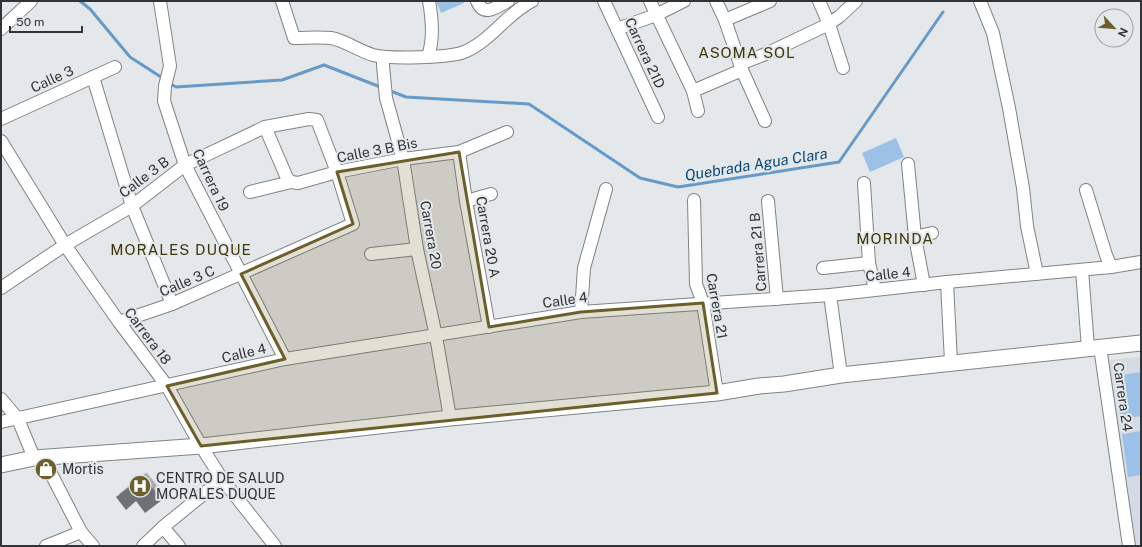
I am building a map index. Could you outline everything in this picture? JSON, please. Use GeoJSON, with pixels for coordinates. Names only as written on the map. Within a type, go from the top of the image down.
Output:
{"type":"FeatureCollection","features":[{"type":"Feature","properties":{"kind":"street"},"geometry":{"type":"LineString","coordinates":[[1,29],[32,1]]}},
{"type":"Feature","properties":{"kind":"street","name":"Carrera 19"},"geometry":{"type":"LineString","coordinates":[[160,1],[170,66],[165,86],[164,101],[185,165],[285,359]]}},
{"type":"Feature","properties":{"kind":"street"},"geometry":{"type":"LineString","coordinates":[[282,1],[294,38],[332,38],[383,61],[442,56],[463,52],[476,46],[487,38],[509,16],[526,2]]}},
{"type":"Feature","properties":{"kind":"street"},"geometry":{"type":"LineString","coordinates":[[428,56],[432,33],[429,1]]}},
{"type":"Feature","properties":{"kind":"street"},"geometry":{"type":"LineString","coordinates":[[478,4],[485,10],[489,10],[508,1]]}},
{"type":"Feature","properties":{"kind":"street","name":"Carrera 21D"},"geometry":{"type":"LineString","coordinates":[[604,1],[658,117]]}},
{"type":"Feature","properties":{"kind":"street"},"geometry":{"type":"LineString","coordinates":[[650,1],[693,90],[698,111]]}},
{"type":"Feature","properties":{"kind":"street"},"geometry":{"type":"LineString","coordinates":[[617,29],[656,15],[684,1]]}},
{"type":"Feature","properties":{"kind":"street"},"geometry":{"type":"LineString","coordinates":[[716,1],[725,20],[741,67],[765,121]]}},
{"type":"Feature","properties":{"kind":"street"},"geometry":{"type":"LineString","coordinates":[[725,20],[770,1]]}},
{"type":"Feature","properties":{"kind":"street"},"geometry":{"type":"LineString","coordinates":[[819,1],[843,68]]}},
{"type":"Feature","properties":{"kind":"street"},"geometry":{"type":"LineString","coordinates":[[693,90],[828,24],[840,16],[856,1]]}},
{"type":"Feature","properties":{"kind":"street"},"geometry":{"type":"LineString","coordinates":[[980,1],[993,33],[1009,108],[1023,188],[1026,226],[1037,274]]}},
{"type":"Feature","properties":{"kind":"street","name":"Carrera 20"},"geometry":{"type":"LineString","coordinates":[[383,61],[386,98],[403,159],[416,249],[436,336],[450,418]]}},
{"type":"Feature","properties":{"kind":"street","name":"Calle 3"},"geometry":{"type":"LineString","coordinates":[[1,119],[115,67]]}},
{"type":"Feature","properties":{"kind":"street"},"geometry":{"type":"LineString","coordinates":[[93,77],[132,206],[172,304]]}},
{"type":"Feature","properties":{"kind":"street","name":"Calle 3 B"},"geometry":{"type":"LineString","coordinates":[[1,288],[65,245],[132,206],[185,165],[265,128],[309,119],[318,120],[337,172]]}},
{"type":"Feature","properties":{"kind":"street"},"geometry":{"type":"LineString","coordinates":[[265,128],[287,178],[291,182]]}},
{"type":"Feature","properties":{"kind":"street","name":"Calle 3 B Bis"},"geometry":{"type":"LineString","coordinates":[[250,192],[291,182],[298,183],[337,172],[403,159],[459,152],[507,132]]}},
{"type":"Feature","properties":{"kind":"street","name":"Carrera 18"},"geometry":{"type":"LineString","coordinates":[[1,142],[65,245],[119,322],[167,386],[201,446],[222,479],[275,546]]}},
{"type":"Feature","properties":{"kind":"street","name":"Carrera 20 A"},"geometry":{"type":"LineString","coordinates":[[459,152],[466,201],[489,327]]}},
{"type":"Feature","properties":{"kind":"street"},"geometry":{"type":"LineString","coordinates":[[908,164],[916,237],[924,285]]}},
{"type":"Feature","properties":{"kind":"street","name":"Calle 3 C"},"geometry":{"type":"LineString","coordinates":[[119,322],[172,304],[352,224],[337,172]]}},
{"type":"Feature","properties":{"kind":"street"},"geometry":{"type":"LineString","coordinates":[[864,183],[869,263],[875,290]]}},
{"type":"Feature","properties":{"kind":"street"},"geometry":{"type":"LineString","coordinates":[[581,312],[584,268],[606,189]]}},
{"type":"Feature","properties":{"kind":"street"},"geometry":{"type":"LineString","coordinates":[[1086,190],[1111,267]]}},
{"type":"Feature","properties":{"kind":"street"},"geometry":{"type":"LineString","coordinates":[[466,201],[492,194]]}},
{"type":"Feature","properties":{"kind":"street","name":"Carrera 21"},"geometry":{"type":"LineString","coordinates":[[694,200],[696,284],[703,304],[717,393]]}},
{"type":"Feature","properties":{"kind":"street","name":"Carrera 21 B"},"geometry":{"type":"LineString","coordinates":[[768,201],[777,299]]}},
{"type":"Feature","properties":{"kind":"street"},"geometry":{"type":"LineString","coordinates":[[916,237],[932,233]]}},
{"type":"Feature","properties":{"kind":"street"},"geometry":{"type":"LineString","coordinates":[[371,254],[416,249]]}},
{"type":"Feature","properties":{"kind":"street","name":"Calle 4"},"geometry":{"type":"LineString","coordinates":[[1,422],[285,359],[581,312],[777,299],[1082,270],[1141,262]]}},
{"type":"Feature","properties":{"kind":"street"},"geometry":{"type":"LineString","coordinates":[[823,268],[869,263]]}},
{"type":"Feature","properties":{"kind":"street","name":"Carrera 24"},"geometry":{"type":"LineString","coordinates":[[1082,270],[1094,348],[1129,546]]}},
{"type":"Feature","properties":{"kind":"street"},"geometry":{"type":"LineString","coordinates":[[947,282],[951,362]]}},
{"type":"Feature","properties":{"kind":"street"},"geometry":{"type":"LineString","coordinates":[[830,294],[841,375]]}},
{"type":"Feature","properties":{"kind":"street"},"geometry":{"type":"LineString","coordinates":[[1,465],[39,458],[201,446],[450,418],[717,393],[841,375],[951,362],[1141,343]]}},
{"type":"Feature","properties":{"kind":"street"},"geometry":{"type":"LineString","coordinates":[[1,399],[18,419],[81,532],[93,546]]}},
{"type":"Feature","properties":{"kind":"street"},"geometry":{"type":"LineString","coordinates":[[143,546],[163,527],[222,479]]}},
{"type":"Feature","properties":{"kind":"street"},"geometry":{"type":"LineString","coordinates":[[163,527],[179,546]]}},
{"type":"Feature","properties":{"kind":"street"},"geometry":{"type":"LineString","coordinates":[[46,546],[81,532]]}},
{"type":"Feature","properties":{"kind":"highlighted area"},"geometry":{"type":"Polygon","coordinates":[[[459,152],[489,327],[581,312],[703,303],[717,393],[201,446],[167,386],[285,359],[241,274],[353,224],[337,172],[459,152]]]}},
{"type":"Feature","properties":{"kind":"shaded area"},"geometry":{"type":"Polygon","coordinates":[[[436,1],[464,1],[464,3],[441,13],[436,1]]]}},
{"type":"Feature","properties":{"kind":"shaded area"},"geometry":{"type":"Polygon","coordinates":[[[896,138],[904,157],[870,172],[862,153],[896,138]]]}},
{"type":"Feature","properties":{"kind":"shaded area"},"geometry":{"type":"Polygon","coordinates":[[[1141,357],[1141,546],[1134,546],[1107,360],[1141,357]]]}},
{"type":"Feature","properties":{"kind":"shaded area"},"geometry":{"type":"Polygon","coordinates":[[[1141,372],[1141,416],[1121,419],[1115,376],[1141,372]]]}},
{"type":"Feature","properties":{"kind":"shaded area"},"geometry":{"type":"Polygon","coordinates":[[[1141,431],[1141,475],[1128,477],[1122,434],[1141,431]]]}},
{"type":"Feature","properties":{"kind":"building","name":"CENTRO DE SALUD MORALES DUQUE"},"geometry":{"type":"Polygon","coordinates":[[[143,476],[162,500],[145,513],[136,501],[126,510],[116,497],[143,476]]]}},
{"type":"Feature","properties":{"kind":"waterway","name":"Quebrada Agua Clara"},"geometry":{"type":"LineString","coordinates":[[80,1],[90,9],[130,57],[164,79]]}},
{"type":"Feature","properties":{"kind":"waterway","name":"Quebrada Agua Clara"},"geometry":{"type":"LineString","coordinates":[[388,90],[406,97],[529,104],[640,178],[678,187],[839,162],[943,12]]}},
{"type":"Feature","properties":{"kind":"waterway","name":"Quebrada Agua Clara"},"geometry":{"type":"LineString","coordinates":[[169,83],[176,87],[282,80],[324,65],[383,88]]}},
{"type":"Feature","properties":{"kind":"place","name":"Mortis"},"geometry":{"type":"Point","coordinates":[46,469]}},
{"type":"Feature","properties":{"kind":"place","name":"CENTRO DE SALUD MORALES DUQUE"},"geometry":{"type":"Point","coordinates":[140,486]}},
{"type":"Feature","properties":{"kind":"district","name":"ASOMA SOL"},"geometry":{"type":"Point","coordinates":[747,52]}},
{"type":"Feature","properties":{"kind":"district","name":"MORINDA"},"geometry":{"type":"Point","coordinates":[895,238]}},
{"type":"Feature","properties":{"kind":"district","name":"MORALES DUQUE"},"geometry":{"type":"Point","coordinates":[181,249]}}]}
